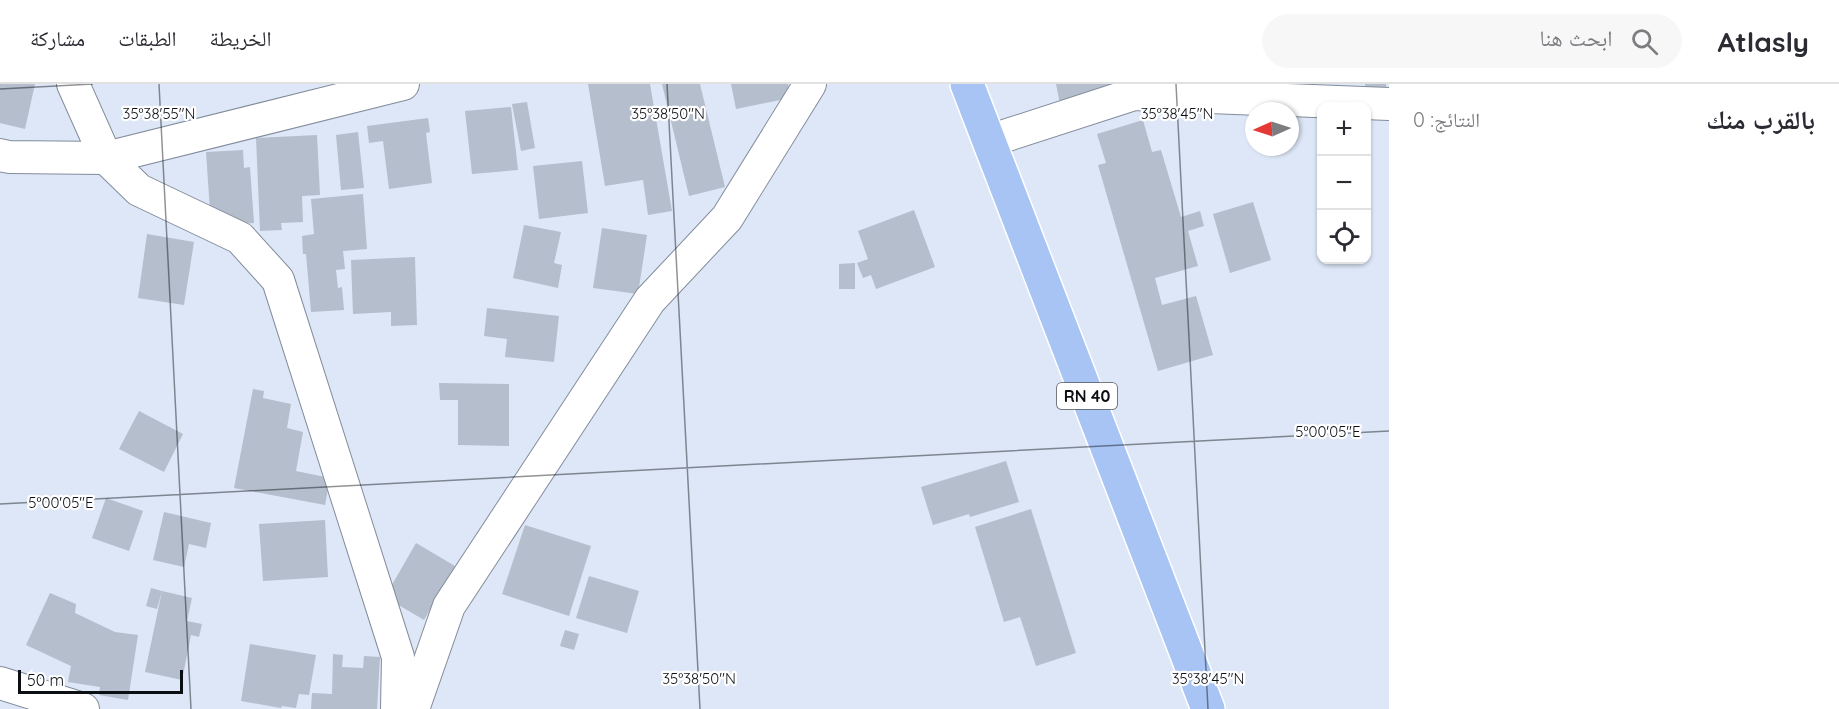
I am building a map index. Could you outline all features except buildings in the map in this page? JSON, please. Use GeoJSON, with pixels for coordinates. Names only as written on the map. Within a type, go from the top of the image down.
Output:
{"type":"FeatureCollection","features":[{"type":"Feature","properties":{"kind":"main road","name":"RN 40"},"geometry":{"type":"LineString","coordinates":[[967,84],[1208,709]]}},
{"type":"Feature","properties":{"kind":"street"},"geometry":{"type":"LineString","coordinates":[[73,84],[106,158],[139,190],[240,238],[278,280],[398,657],[397,709]]}},
{"type":"Feature","properties":{"kind":"street"},"geometry":{"type":"LineString","coordinates":[[0,155],[106,158],[403,84]]}},
{"type":"Feature","properties":{"kind":"street"},"geometry":{"type":"LineString","coordinates":[[413,709],[449,606],[650,300],[727,218],[810,84]]}},
{"type":"Feature","properties":{"kind":"street"},"geometry":{"type":"LineString","coordinates":[[989,141],[1134,94],[1389,104]]}},
{"type":"Feature","properties":{"kind":"street"},"geometry":{"type":"LineString","coordinates":[[0,682],[82,709]]}}]}
